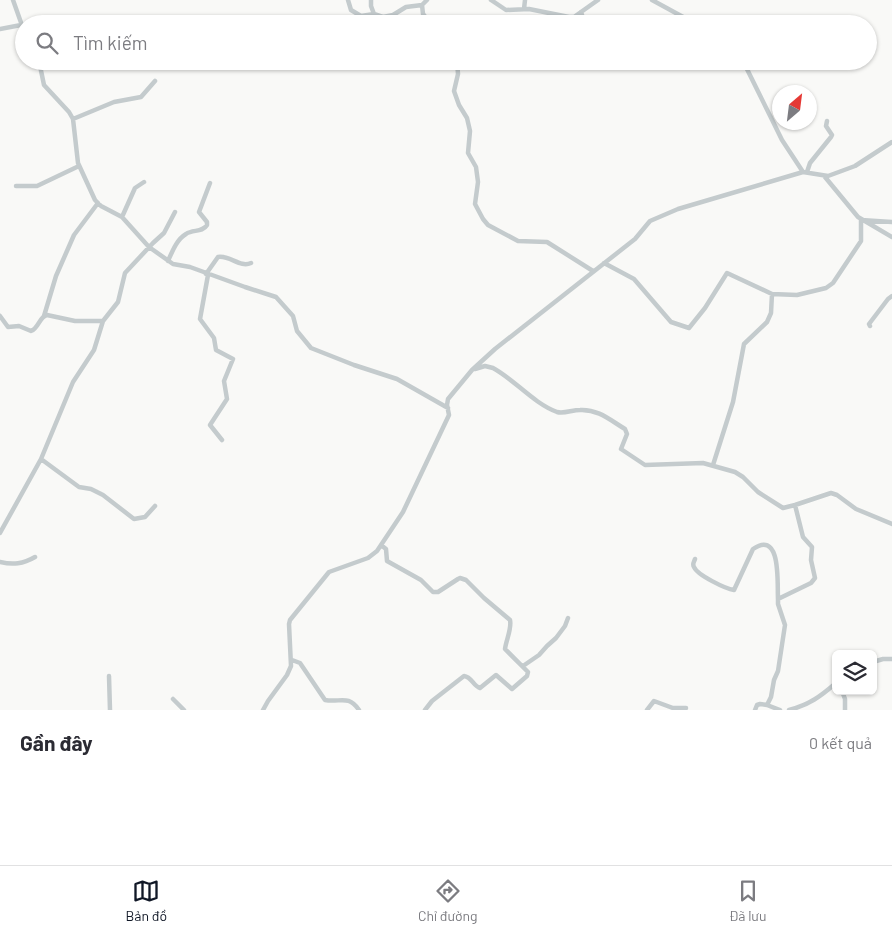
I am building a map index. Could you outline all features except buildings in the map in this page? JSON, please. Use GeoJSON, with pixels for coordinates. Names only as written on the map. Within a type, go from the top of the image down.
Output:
{"type":"FeatureCollection","features":[{"type":"Feature","properties":{"kind":"street"},"geometry":{"type":"LineString","coordinates":[[13,0],[18,15]]}},
{"type":"Feature","properties":{"kind":"street"},"geometry":{"type":"LineString","coordinates":[[348,0],[351,10],[359,15]]}},
{"type":"Feature","properties":{"kind":"street"},"geometry":{"type":"LineString","coordinates":[[371,0],[374,14]]}},
{"type":"Feature","properties":{"kind":"street"},"geometry":{"type":"LineString","coordinates":[[394,15],[406,6],[422,4],[427,0]]}},
{"type":"Feature","properties":{"kind":"street"},"geometry":{"type":"LineString","coordinates":[[491,0],[506,10],[524,9],[558,15]]}},
{"type":"Feature","properties":{"kind":"street"},"geometry":{"type":"LineString","coordinates":[[524,9],[525,0]]}},
{"type":"Feature","properties":{"kind":"street"},"geometry":{"type":"LineString","coordinates":[[574,15],[598,0]]}},
{"type":"Feature","properties":{"kind":"street"},"geometry":{"type":"LineString","coordinates":[[652,0],[680,15]]}},
{"type":"Feature","properties":{"kind":"street"},"geometry":{"type":"LineString","coordinates":[[422,4],[424,15]]}},
{"type":"Feature","properties":{"kind":"street"},"geometry":{"type":"LineString","coordinates":[[368,15],[377,15]]}},
{"type":"Feature","properties":{"kind":"street"},"geometry":{"type":"LineString","coordinates":[[0,30],[15,26]]}},
{"type":"Feature","properties":{"kind":"street"},"geometry":{"type":"LineString","coordinates":[[41,70],[44,85],[69,112],[73,120],[79,166],[98,203],[122,218],[148,247],[176,265],[190,267],[276,296],[292,316],[297,331],[307,345],[314,350],[397,379],[448,408]]}},
{"type":"Feature","properties":{"kind":"street"},"geometry":{"type":"LineString","coordinates":[[458,70],[454,91],[459,105],[467,118],[470,131],[468,153],[476,167],[478,182],[475,204],[483,219],[488,225],[518,241],[547,242],[593,271]]}},
{"type":"Feature","properties":{"kind":"street"},"geometry":{"type":"LineString","coordinates":[[747,70],[782,140],[805,172]]}},
{"type":"Feature","properties":{"kind":"street"},"geometry":{"type":"LineString","coordinates":[[73,120],[113,102],[141,97],[155,81]]}},
{"type":"Feature","properties":{"kind":"street"},"geometry":{"type":"LineString","coordinates":[[805,172],[832,135],[826,126],[827,121]]}},
{"type":"Feature","properties":{"kind":"street"},"geometry":{"type":"LineString","coordinates":[[264,710],[268,701],[290,671],[292,660],[288,624],[292,616],[329,572],[368,558],[382,545],[403,512],[449,415],[448,399],[472,370],[529,321],[635,239],[650,221],[683,207],[805,172],[825,177],[855,166],[892,142]]}},
{"type":"Feature","properties":{"kind":"street"},"geometry":{"type":"LineString","coordinates":[[16,186],[37,186],[79,166]]}},
{"type":"Feature","properties":{"kind":"street"},"geometry":{"type":"LineString","coordinates":[[825,177],[862,220],[892,237]]}},
{"type":"Feature","properties":{"kind":"street"},"geometry":{"type":"LineString","coordinates":[[122,218],[135,188],[144,182]]}},
{"type":"Feature","properties":{"kind":"street"},"geometry":{"type":"LineString","coordinates":[[168,261],[183,236],[191,231],[203,230],[207,226],[207,222],[198,212],[210,183]]}},
{"type":"Feature","properties":{"kind":"street"},"geometry":{"type":"LineString","coordinates":[[0,316],[8,327],[20,326],[31,331],[36,328],[44,316],[56,276],[74,235],[98,203]]}},
{"type":"Feature","properties":{"kind":"street"},"geometry":{"type":"LineString","coordinates":[[0,533],[41,459],[73,382],[94,350],[103,321],[118,302],[125,274],[148,247],[164,233],[175,212]]}},
{"type":"Feature","properties":{"kind":"street"},"geometry":{"type":"LineString","coordinates":[[604,263],[634,279],[668,319],[674,324],[687,328],[691,327],[705,308],[727,273],[772,294],[797,295],[830,286],[861,242],[862,220]]}},
{"type":"Feature","properties":{"kind":"street"},"geometry":{"type":"LineString","coordinates":[[862,220],[892,222]]}},
{"type":"Feature","properties":{"kind":"street"},"geometry":{"type":"LineString","coordinates":[[222,440],[210,425],[226,400],[224,381],[233,359],[216,350],[214,338],[200,319],[207,274],[218,257],[227,257],[242,264],[250,263]]}},
{"type":"Feature","properties":{"kind":"street"},"geometry":{"type":"LineString","coordinates":[[714,465],[733,402],[744,344],[767,322],[771,313],[772,294]]}},
{"type":"Feature","properties":{"kind":"street"},"geometry":{"type":"LineString","coordinates":[[870,326],[869,324],[872,319],[892,296]]}},
{"type":"Feature","properties":{"kind":"street"},"geometry":{"type":"LineString","coordinates":[[44,316],[74,321],[103,321]]}},
{"type":"Feature","properties":{"kind":"street"},"geometry":{"type":"LineString","coordinates":[[472,370],[485,366],[493,368],[534,399],[559,412],[579,410],[598,412],[625,429],[627,434],[621,449],[645,465],[703,463],[714,465],[739,474],[756,490],[780,507],[785,508],[796,505],[831,493],[837,495],[856,509],[892,524]]}},
{"type":"Feature","properties":{"kind":"street"},"geometry":{"type":"LineString","coordinates":[[41,459],[79,487],[100,493],[134,519],[145,517],[155,506]]}},
{"type":"Feature","properties":{"kind":"street"},"geometry":{"type":"LineString","coordinates":[[778,601],[811,583],[815,578],[811,560],[812,547],[803,538],[796,505]]}},
{"type":"Feature","properties":{"kind":"street"},"geometry":{"type":"LineString","coordinates":[[696,559],[693,565],[698,572],[727,589],[734,590],[753,548],[765,544],[773,550],[776,558],[778,601],[785,623],[778,672],[774,680],[774,690],[767,705]]}},
{"type":"Feature","properties":{"kind":"street"},"geometry":{"type":"LineString","coordinates":[[382,545],[386,549],[388,561],[424,582],[433,592],[438,592],[460,578],[466,580],[510,620],[511,624],[507,634],[505,650],[523,666],[528,674],[513,688],[510,688],[496,675],[480,688],[464,676],[432,701],[425,710]]}},
{"type":"Feature","properties":{"kind":"street"},"geometry":{"type":"LineString","coordinates":[[0,562],[13,564],[27,562],[35,557]]}},
{"type":"Feature","properties":{"kind":"street"},"geometry":{"type":"LineString","coordinates":[[523,666],[539,655],[556,638],[566,626],[568,618]]}},
{"type":"Feature","properties":{"kind":"street"},"geometry":{"type":"LineString","coordinates":[[877,661],[892,659]]}},
{"type":"Feature","properties":{"kind":"street"},"geometry":{"type":"LineString","coordinates":[[292,660],[300,663],[325,700],[350,700],[359,710]]}},
{"type":"Feature","properties":{"kind":"street"},"geometry":{"type":"LineString","coordinates":[[109,676],[110,710]]}},
{"type":"Feature","properties":{"kind":"street"},"geometry":{"type":"LineString","coordinates":[[790,710],[802,707],[817,699],[832,686]]}},
{"type":"Feature","properties":{"kind":"street"},"geometry":{"type":"LineString","coordinates":[[844,695],[845,710]]}},
{"type":"Feature","properties":{"kind":"street"},"geometry":{"type":"LineString","coordinates":[[173,699],[184,710]]}},
{"type":"Feature","properties":{"kind":"street"},"geometry":{"type":"LineString","coordinates":[[647,710],[654,701],[673,708],[686,708]]}},
{"type":"Feature","properties":{"kind":"street"},"geometry":{"type":"LineString","coordinates":[[755,710],[758,704],[780,710]]}}]}
